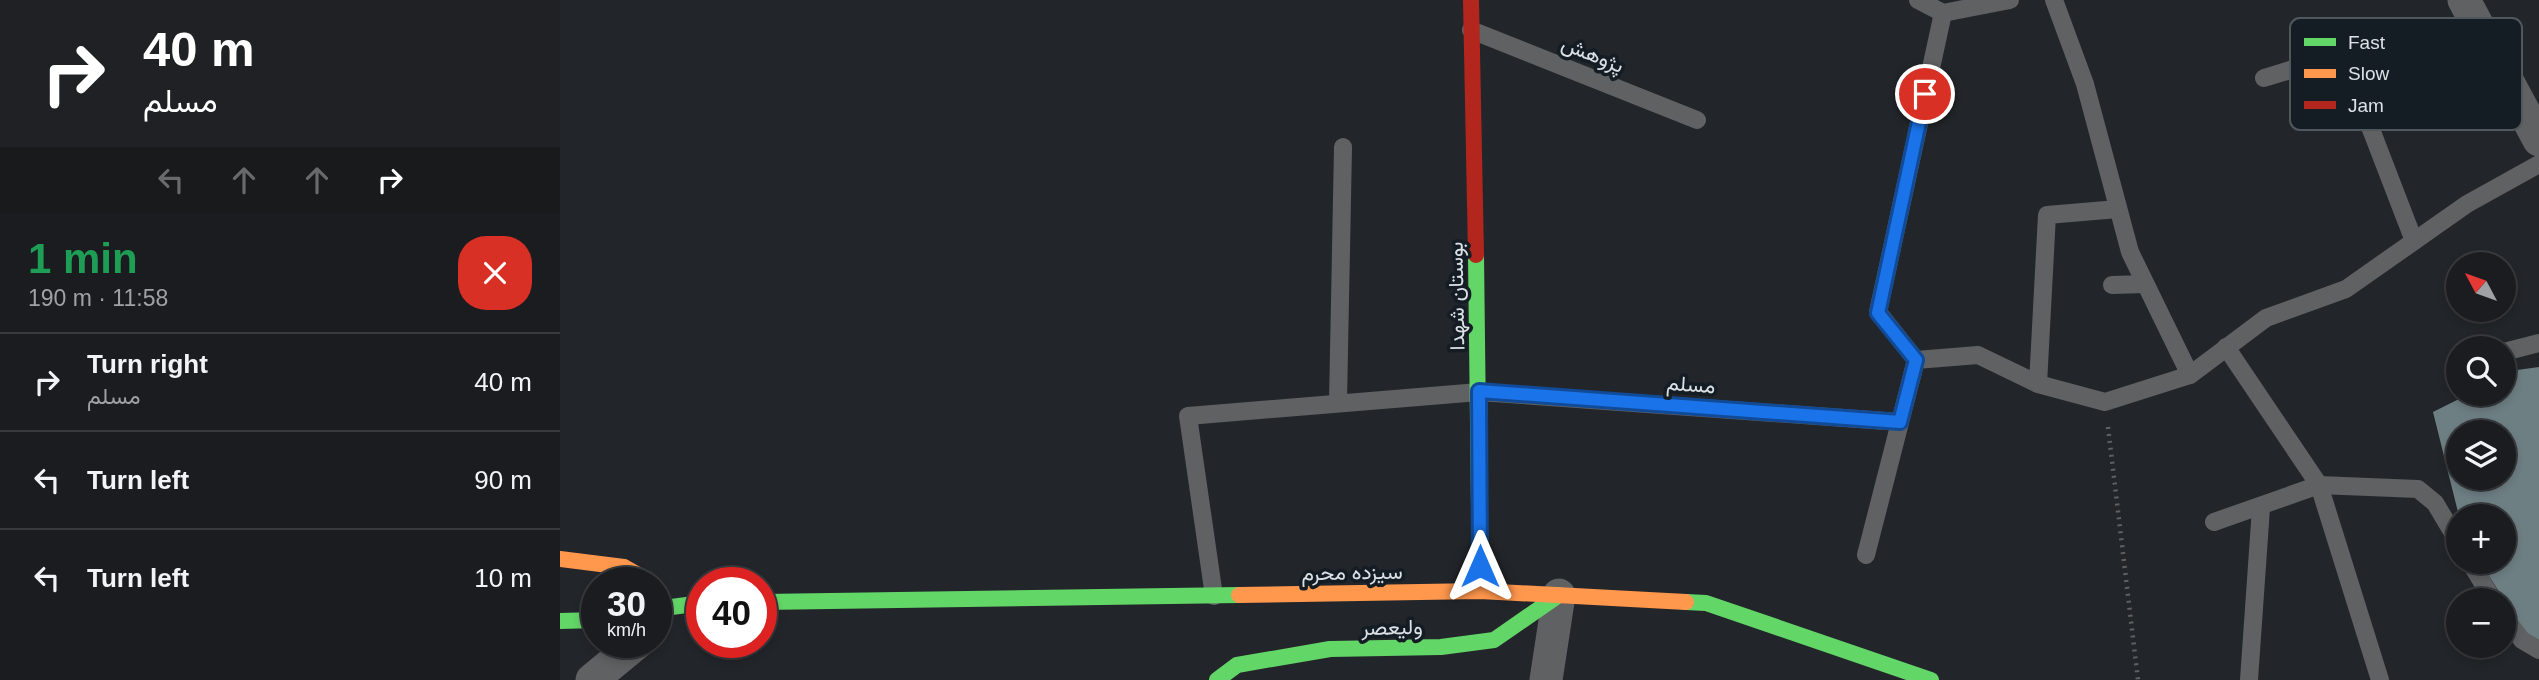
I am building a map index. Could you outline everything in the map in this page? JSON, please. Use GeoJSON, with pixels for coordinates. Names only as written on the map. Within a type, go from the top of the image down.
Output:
{"type":"FeatureCollection","features":[{"type":"Feature","properties":{"kind":"main road","name":"بوستان شهدا"},"geometry":{"type":"LineString","coordinates":[[1471,0],[1480,591]]}},
{"type":"Feature","properties":{"kind":"main road"},"geometry":{"type":"LineString","coordinates":[[560,559],[624,567]]}},
{"type":"Feature","properties":{"kind":"main road","name":"سیزده محرم"},"geometry":{"type":"LineString","coordinates":[[777,602],[1480,591],[1706,603],[1931,680]]}},
{"type":"Feature","properties":{"kind":"main road","name":"ولیعصر"},"geometry":{"type":"LineString","coordinates":[[1217,680],[1237,665],[1330,649],[1441,647],[1493,640],[1559,595]]}},
{"type":"Feature","properties":{"kind":"main road"},"geometry":{"type":"LineString","coordinates":[[560,621],[581,620]]}},
{"type":"Feature","properties":{"kind":"street"},"geometry":{"type":"LineString","coordinates":[[2464,0],[2474,18]]}},
{"type":"Feature","properties":{"kind":"street"},"geometry":{"type":"LineString","coordinates":[[2522,109],[2539,141]]}},
{"type":"Feature","properties":{"kind":"street"},"geometry":{"type":"LineString","coordinates":[[1546,680],[1559,595]]}},
{"type":"Feature","properties":{"kind":"street"},"geometry":{"type":"LineString","coordinates":[[592,680],[619,658]]}},
{"type":"Feature","properties":{"kind":"lane"},"geometry":{"type":"LineString","coordinates":[[1918,0],[1943,13],[2010,0]]}},
{"type":"Feature","properties":{"kind":"lane"},"geometry":{"type":"LineString","coordinates":[[2054,0],[2085,84],[2130,252],[2190,375]]}},
{"type":"Feature","properties":{"kind":"lane"},"geometry":{"type":"LineString","coordinates":[[1916,360],[1878,313],[1943,13]]}},
{"type":"Feature","properties":{"kind":"lane","name":"پژوهش"},"geometry":{"type":"LineString","coordinates":[[1471,30],[1697,120]]}},
{"type":"Feature","properties":{"kind":"lane"},"geometry":{"type":"LineString","coordinates":[[2264,78],[2290,70]]}},
{"type":"Feature","properties":{"kind":"lane"},"geometry":{"type":"LineString","coordinates":[[2371,130],[2414,241]]}},
{"type":"Feature","properties":{"kind":"lane"},"geometry":{"type":"LineString","coordinates":[[1338,403],[1343,147]]}},
{"type":"Feature","properties":{"kind":"lane"},"geometry":{"type":"LineString","coordinates":[[1916,360],[1978,355],[2038,384],[2105,402],[2190,375],[2266,317],[2346,289],[2467,204],[2539,164]]}},
{"type":"Feature","properties":{"kind":"lane"},"geometry":{"type":"LineString","coordinates":[[2038,384],[2047,215],[2118,209]]}},
{"type":"Feature","properties":{"kind":"lane"},"geometry":{"type":"LineString","coordinates":[[2112,285],[2145,284]]}},
{"type":"Feature","properties":{"kind":"lane"},"geometry":{"type":"LineString","coordinates":[[2516,349],[2539,343]]}},
{"type":"Feature","properties":{"kind":"lane"},"geometry":{"type":"LineString","coordinates":[[2227,347],[2319,485],[2380,680]]}},
{"type":"Feature","properties":{"kind":"lane"},"geometry":{"type":"LineString","coordinates":[[1866,555],[1916,360]]}},
{"type":"Feature","properties":{"kind":"lane","name":"مسلم"},"geometry":{"type":"LineString","coordinates":[[1214,596],[1188,416],[1479,391],[1900,422]]}},
{"type":"Feature","properties":{"kind":"lane"},"geometry":{"type":"LineString","coordinates":[[2214,522],[2262,508],[2319,485],[2418,489],[2435,503],[2446,521]]}},
{"type":"Feature","properties":{"kind":"lane"},"geometry":{"type":"LineString","coordinates":[[2249,680],[2262,508]]}},
{"type":"Feature","properties":{"kind":"lane"},"geometry":{"type":"LineString","coordinates":[[2516,632],[2522,640],[2539,650]]}},
{"type":"Feature","properties":{"kind":"path"},"geometry":{"type":"LineString","coordinates":[[2105,402],[2138,680]]}},
{"type":"Feature","properties":{"kind":"building"},"geometry":{"type":"Polygon","coordinates":[[[2539,367],[2539,641],[2532,643],[2516,618],[2516,588],[2497,588],[2488,574],[2516,574],[2516,504],[2456,504],[2452,490],[2516,490],[2516,420],[2446,420],[2446,464],[2433,412],[2446,406],[2516,406],[2516,370],[2539,367]]]}},
{"type":"Feature","properties":{"kind":"traffic: fast"},"geometry":{"type":"LineString","coordinates":[[1476,255],[1480,591]]}},
{"type":"Feature","properties":{"kind":"traffic: fast"},"geometry":{"type":"LineString","coordinates":[[777,602],[1239,595]]}},
{"type":"Feature","properties":{"kind":"traffic: fast"},"geometry":{"type":"LineString","coordinates":[[1217,680],[1237,665],[1330,649],[1441,647],[1494,640],[1559,595]]}},
{"type":"Feature","properties":{"kind":"traffic: fast"},"geometry":{"type":"LineString","coordinates":[[1686,602],[1706,603],[1931,680]]}},
{"type":"Feature","properties":{"kind":"traffic: fast"},"geometry":{"type":"LineString","coordinates":[[672,607],[686,605]]}},
{"type":"Feature","properties":{"kind":"traffic: fast"},"geometry":{"type":"LineString","coordinates":[[560,621],[581,620]]}},
{"type":"Feature","properties":{"kind":"traffic: slow"},"geometry":{"type":"LineString","coordinates":[[560,559],[624,567]]}},
{"type":"Feature","properties":{"kind":"traffic: slow"},"geometry":{"type":"LineString","coordinates":[[1239,595],[1480,591],[1686,602]]}},
{"type":"Feature","properties":{"kind":"traffic: jam"},"geometry":{"type":"LineString","coordinates":[[1471,0],[1476,255]]}},
{"type":"Feature","properties":{"kind":"route"},"geometry":{"type":"LineString","coordinates":[[1480,566],[1479,391],[1900,422],[1916,360],[1878,313],[1925,94]]}}]}
